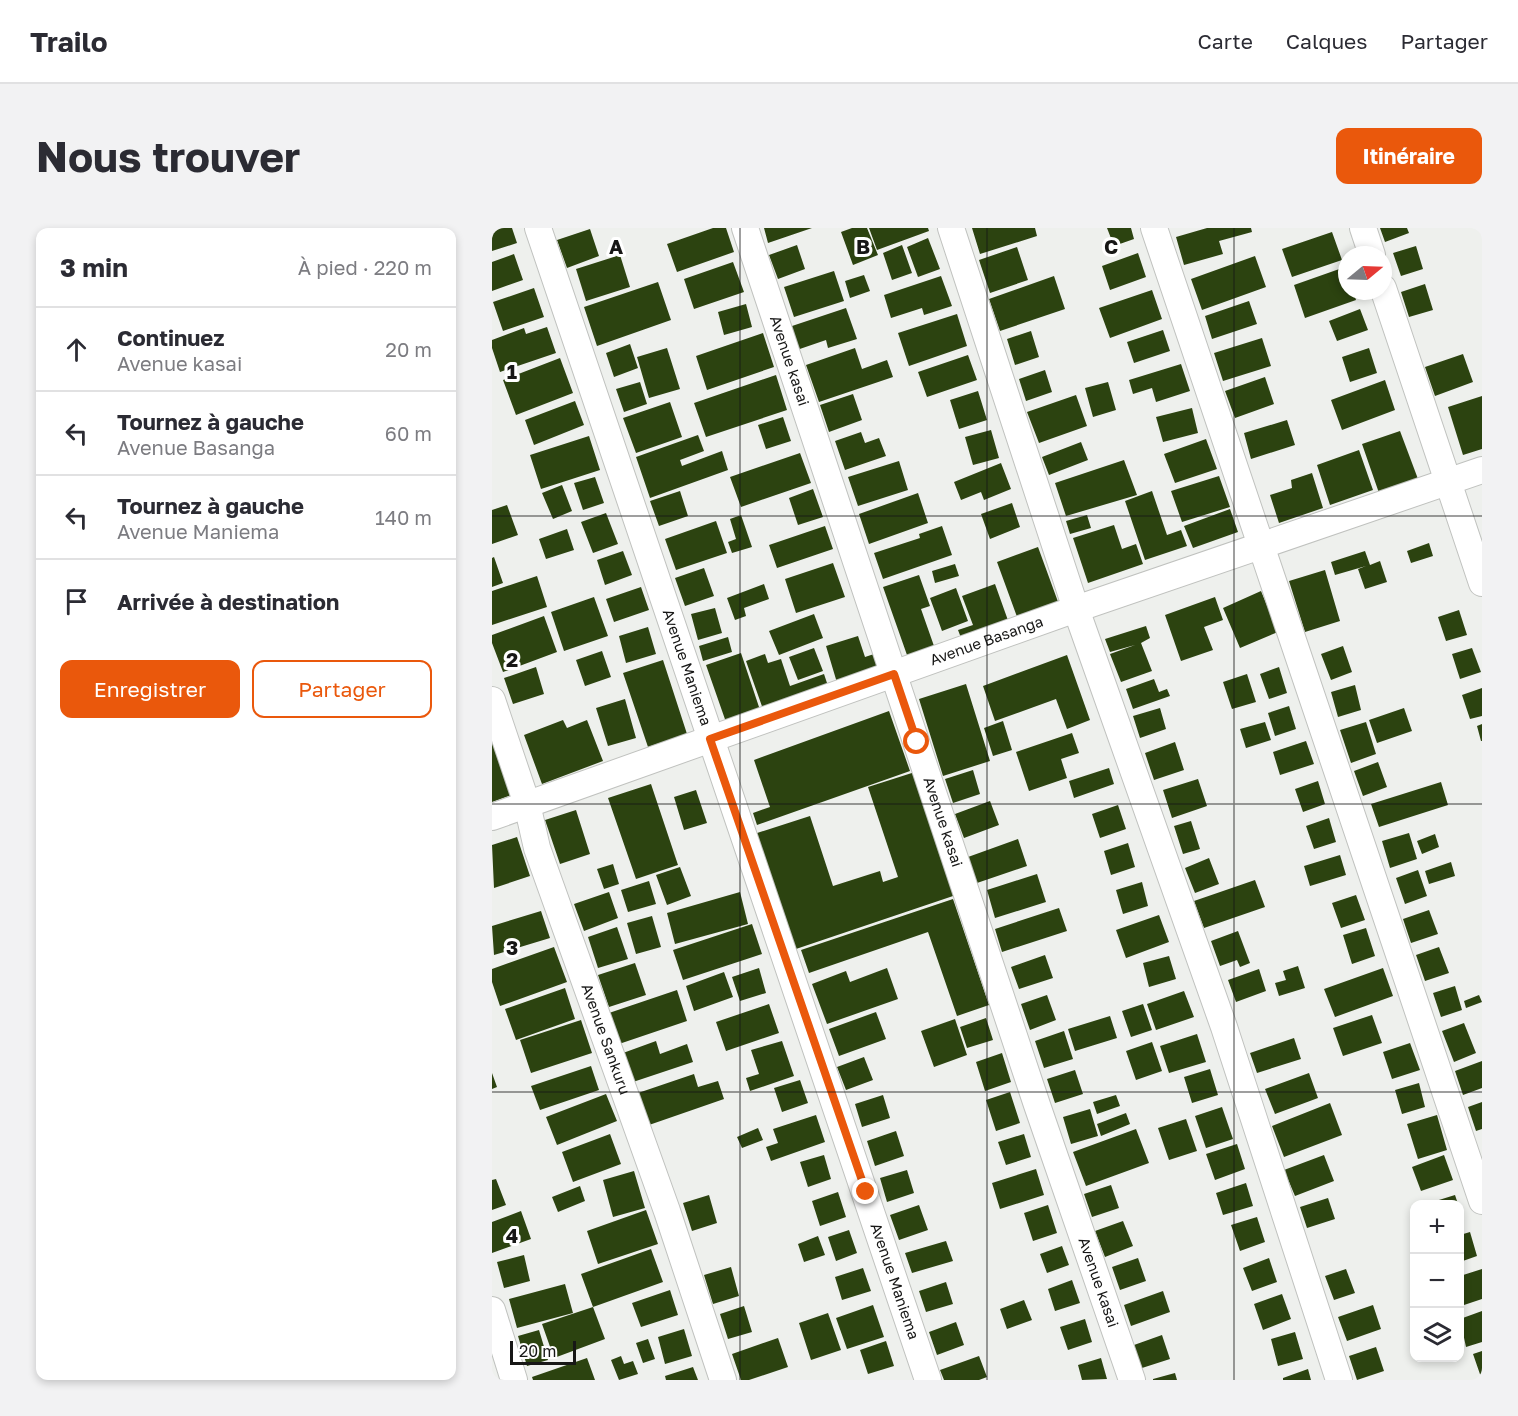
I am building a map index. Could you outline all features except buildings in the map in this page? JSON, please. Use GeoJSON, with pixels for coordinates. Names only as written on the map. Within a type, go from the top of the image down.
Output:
{"type":"FeatureCollection","features":[{"type":"Feature","properties":{"kind":"street","name":"Avenue Maniema"},"geometry":{"type":"LineString","coordinates":[[538,228],[928,1380]]}},
{"type":"Feature","properties":{"kind":"street","name":"Avenue kasai"},"geometry":{"type":"LineString","coordinates":[[745,228],[1037,1105],[1132,1380]]}},
{"type":"Feature","properties":{"kind":"street"},"geometry":{"type":"LineString","coordinates":[[951,228],[1076,609],[1224,1027],[1339,1380]]}},
{"type":"Feature","properties":{"kind":"street"},"geometry":{"type":"LineString","coordinates":[[1154,228],[1482,1201]]}},
{"type":"Feature","properties":{"kind":"street"},"geometry":{"type":"LineString","coordinates":[[1363,228],[1369,246]]}},
{"type":"Feature","properties":{"kind":"street"},"geometry":{"type":"LineString","coordinates":[[1387,300],[1482,583]]}},
{"type":"Feature","properties":{"kind":"street","name":"Avenue Basanga"},"geometry":{"type":"LineString","coordinates":[[492,817],[1076,609],[1482,470]]}},
{"type":"Feature","properties":{"kind":"street","name":"Avenue Sankuru"},"geometry":{"type":"LineString","coordinates":[[492,700],[527,804],[537,848],[667,1211],[723,1380]]}},
{"type":"Feature","properties":{"kind":"street"},"geometry":{"type":"LineString","coordinates":[[492,1310],[514,1380]]}},
{"type":"Feature","properties":{"kind":"route"},"geometry":{"type":"LineString","coordinates":[[866,1192],[710,739],[894,674],[917,742]]}}]}
